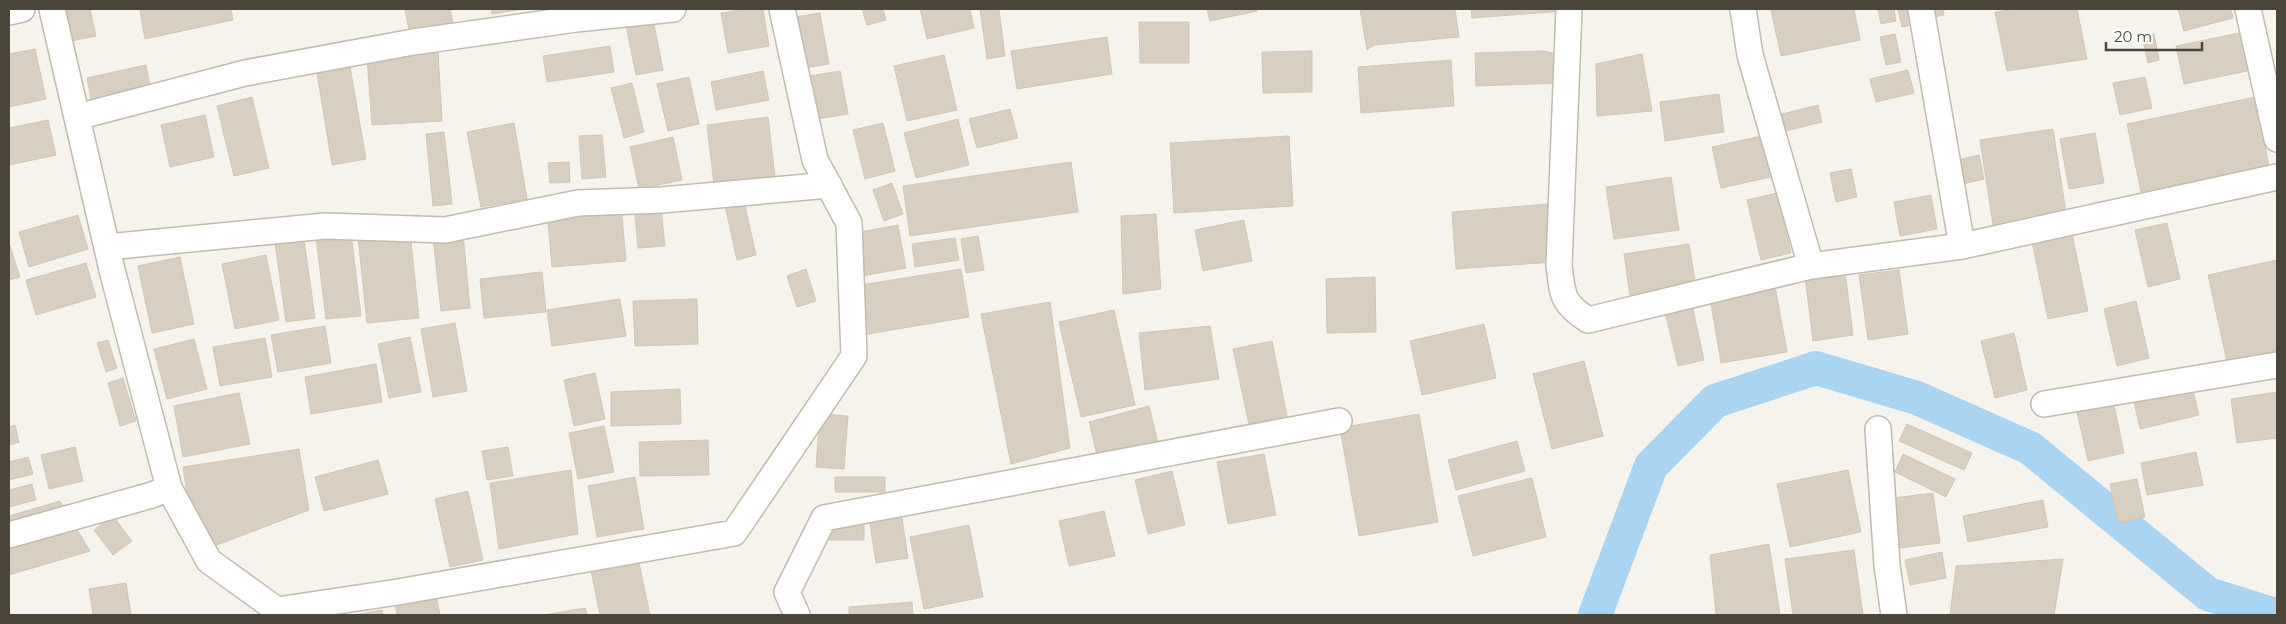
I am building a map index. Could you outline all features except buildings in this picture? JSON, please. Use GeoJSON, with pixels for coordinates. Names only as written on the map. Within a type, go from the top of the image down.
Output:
{"type":"FeatureCollection","features":[{"type":"Feature","properties":{"kind":"street"},"geometry":{"type":"LineString","coordinates":[[9,12],[22,9]]}},
{"type":"Feature","properties":{"kind":"street"},"geometry":{"type":"LineString","coordinates":[[52,9],[106,247],[169,488],[210,561],[277,610],[398,592],[734,533],[854,356],[849,223],[816,160],[782,9]]}},
{"type":"Feature","properties":{"kind":"street"},"geometry":{"type":"LineString","coordinates":[[77,117],[245,73],[413,42],[576,19],[672,9]]}},
{"type":"Feature","properties":{"kind":"street"},"geometry":{"type":"LineString","coordinates":[[1569,9],[1559,265],[1563,295],[1570,308],[1588,320],[1811,266],[1962,246],[2277,177]]}},
{"type":"Feature","properties":{"kind":"street"},"geometry":{"type":"LineString","coordinates":[[1743,9],[1750,55],[1811,266]]}},
{"type":"Feature","properties":{"kind":"street"},"geometry":{"type":"LineString","coordinates":[[1921,9],[1962,246]]}},
{"type":"Feature","properties":{"kind":"street"},"geometry":{"type":"LineString","coordinates":[[2248,9],[2277,139]]}},
{"type":"Feature","properties":{"kind":"street"},"geometry":{"type":"LineString","coordinates":[[106,247],[325,226],[445,230],[578,203],[662,200],[829,185]]}},
{"type":"Feature","properties":{"kind":"street"},"geometry":{"type":"LineString","coordinates":[[2044,404],[2277,364]]}},
{"type":"Feature","properties":{"kind":"street"},"geometry":{"type":"LineString","coordinates":[[797,615],[787,592],[824,518],[1339,421]]}},
{"type":"Feature","properties":{"kind":"street"},"geometry":{"type":"LineString","coordinates":[[1878,430],[1887,565],[1894,615]]}},
{"type":"Feature","properties":{"kind":"street"},"geometry":{"type":"LineString","coordinates":[[9,535],[152,495],[169,488]]}},
{"type":"Feature","properties":{"kind":"waterway"},"geometry":{"type":"LineString","coordinates":[[1595,615],[1651,466],[1715,401],[1816,368],[1917,398],[2030,448],[2208,594],[2275,615]]}}]}
